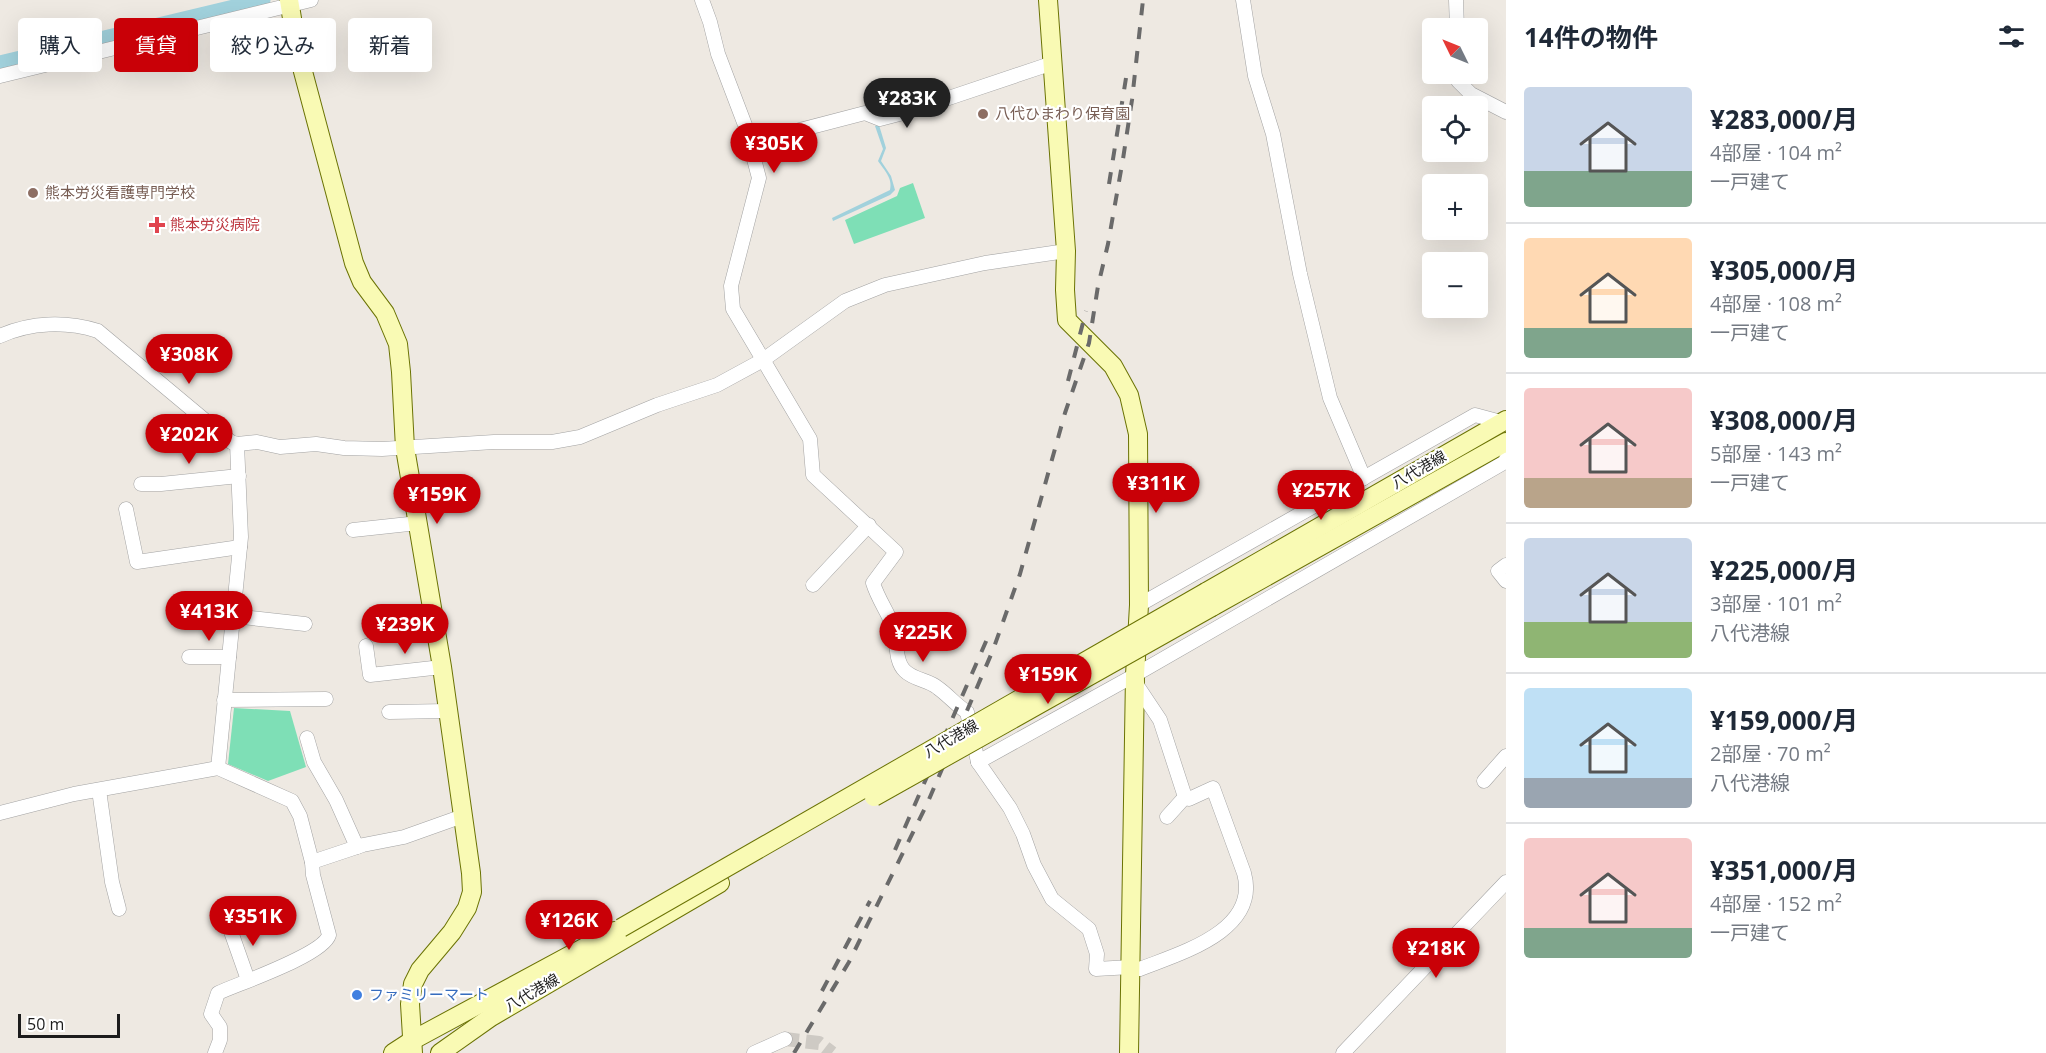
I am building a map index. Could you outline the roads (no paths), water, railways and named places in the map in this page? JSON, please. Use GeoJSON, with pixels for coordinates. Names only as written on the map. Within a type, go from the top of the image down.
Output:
{"type":"FeatureCollection","features":[{"type":"Feature","properties":{"kind":"main road"},"geometry":{"type":"LineString","coordinates":[[1048,0],[1066,251],[1067,320],[1113,366],[1129,395],[1138,434],[1138,605],[1129,1053]]}},
{"type":"Feature","properties":{"kind":"main road"},"geometry":{"type":"LineString","coordinates":[[290,2],[297,49],[354,263],[362,282],[385,313],[398,344],[405,448],[442,667],[472,892],[467,908],[452,932],[420,970],[412,984],[410,1004],[413,1047]]}},
{"type":"Feature","properties":{"kind":"main road","name":"八代港線"},"geometry":{"type":"LineString","coordinates":[[440,1053],[491,1017],[1209,600],[1504,421]]}},
{"type":"Feature","properties":{"kind":"main road","name":"八代港線"},"geometry":{"type":"LineString","coordinates":[[393,1053],[413,1047],[621,928],[1209,600],[1506,442]]}},
{"type":"Feature","properties":{"kind":"street"},"geometry":{"type":"LineString","coordinates":[[0,76],[290,2],[311,0]]}},
{"type":"Feature","properties":{"kind":"street"},"geometry":{"type":"LineString","coordinates":[[702,0],[718,54],[745,125],[759,178],[731,286],[734,309],[810,439],[813,475],[896,552],[873,583],[893,627],[903,670],[937,686],[967,712],[978,762],[1010,808],[1023,834],[1034,865],[1052,899],[1089,929],[1097,954],[1096,969],[1131,967],[1140,969],[1207,941],[1219,933],[1242,908],[1248,885],[1213,788],[1189,798],[1185,797]]}},
{"type":"Feature","properties":{"kind":"street"},"geometry":{"type":"LineString","coordinates":[[1243,0],[1255,76],[1273,134],[1300,274],[1330,398],[1364,478]]}},
{"type":"Feature","properties":{"kind":"street"},"geometry":{"type":"LineString","coordinates":[[1456,0],[1457,18]]}},
{"type":"Feature","properties":{"kind":"street"},"geometry":{"type":"LineString","coordinates":[[750,143],[865,113],[880,119],[907,112],[1053,63]]}},
{"type":"Feature","properties":{"kind":"street"},"geometry":{"type":"LineString","coordinates":[[1461,84],[1472,94],[1506,112]]}},
{"type":"Feature","properties":{"kind":"street"},"geometry":{"type":"LineString","coordinates":[[0,336],[18,327],[46,324],[98,331],[231,442],[237,444],[257,442],[280,447],[316,444],[344,448],[405,448],[494,442],[552,442],[580,437],[657,405],[717,385],[763,360],[845,301],[885,285],[985,263],[1066,251]]}},
{"type":"Feature","properties":{"kind":"street"},"geometry":{"type":"LineString","coordinates":[[1138,605],[1475,415],[1504,421]]}},
{"type":"Feature","properties":{"kind":"street"},"geometry":{"type":"LineString","coordinates":[[218,768],[241,537],[237,444]]}},
{"type":"Feature","properties":{"kind":"street"},"geometry":{"type":"LineString","coordinates":[[978,762],[1135,675],[1505,462],[1506,459]]}},
{"type":"Feature","properties":{"kind":"street"},"geometry":{"type":"LineString","coordinates":[[141,484],[239,476]]}},
{"type":"Feature","properties":{"kind":"street"},"geometry":{"type":"LineString","coordinates":[[124,516],[137,562],[240,547]]}},
{"type":"Feature","properties":{"kind":"street"},"geometry":{"type":"LineString","coordinates":[[353,530],[418,523]]}},
{"type":"Feature","properties":{"kind":"street"},"geometry":{"type":"LineString","coordinates":[[813,585],[869,525]]}},
{"type":"Feature","properties":{"kind":"street"},"geometry":{"type":"LineString","coordinates":[[1506,565],[1498,571],[1506,581]]}},
{"type":"Feature","properties":{"kind":"street"},"geometry":{"type":"LineString","coordinates":[[233,616],[305,624]]}},
{"type":"Feature","properties":{"kind":"street"},"geometry":{"type":"LineString","coordinates":[[366,646],[370,675],[442,667]]}},
{"type":"Feature","properties":{"kind":"street"},"geometry":{"type":"LineString","coordinates":[[189,657],[229,657]]}},
{"type":"Feature","properties":{"kind":"street"},"geometry":{"type":"LineString","coordinates":[[1135,675],[1138,687],[1160,720],[1185,797]]}},
{"type":"Feature","properties":{"kind":"street"},"geometry":{"type":"LineString","coordinates":[[224,700],[326,699]]}},
{"type":"Feature","properties":{"kind":"street"},"geometry":{"type":"LineString","coordinates":[[389,712],[447,711]]}},
{"type":"Feature","properties":{"kind":"street"},"geometry":{"type":"LineString","coordinates":[[308,738],[314,762],[336,800],[357,847]]}},
{"type":"Feature","properties":{"kind":"street"},"geometry":{"type":"LineString","coordinates":[[1484,781],[1506,756]]}},
{"type":"Feature","properties":{"kind":"street"},"geometry":{"type":"LineString","coordinates":[[0,813],[74,794],[218,768],[292,801],[300,816],[312,862],[329,935],[328,940],[323,946],[285,966],[218,993],[211,1014],[220,1027],[220,1040],[215,1053]]}},
{"type":"Feature","properties":{"kind":"street"},"geometry":{"type":"LineString","coordinates":[[99,790],[112,882],[119,909]]}},
{"type":"Feature","properties":{"kind":"street"},"geometry":{"type":"LineString","coordinates":[[1167,817],[1185,797]]}},
{"type":"Feature","properties":{"kind":"street"},"geometry":{"type":"LineString","coordinates":[[312,862],[357,847],[404,837],[463,816]]}},
{"type":"Feature","properties":{"kind":"street"},"geometry":{"type":"LineString","coordinates":[[1343,1053],[1506,882]]}},
{"type":"Feature","properties":{"kind":"street"},"geometry":{"type":"LineString","coordinates":[[229,926],[248,980]]}},
{"type":"Feature","properties":{"kind":"street"},"geometry":{"type":"LineString","coordinates":[[754,1053],[785,1039]]}},
{"type":"Feature","properties":{"kind":"water"},"geometry":{"type":"Polygon","coordinates":[[[879,125],[886,148],[881,161],[891,176],[895,190],[890,195],[833,221],[832,218],[890,190],[889,178],[878,161],[883,149],[875,126],[879,125]]]}},
{"type":"Feature","properties":{"kind":"waterway"},"geometry":{"type":"LineString","coordinates":[[0,63],[263,0]]}},
{"type":"Feature","properties":{"kind":"tunnel"},"geometry":{"type":"LineString","coordinates":[[785,1039],[819,1043],[832,1053]]}},
{"type":"Feature","properties":{"kind":"railway"},"geometry":{"type":"LineString","coordinates":[[794,1053],[849,962],[927,804],[993,650],[1020,574],[1065,413],[1089,343],[1123,159],[1143,0]]}},
{"type":"Feature","properties":{"kind":"railway"},"geometry":{"type":"LineString","coordinates":[[1109,184],[1126,78]]}},
{"type":"Feature","properties":{"kind":"railway"},"geometry":{"type":"LineString","coordinates":[[1068,381],[1086,311]]}},
{"type":"Feature","properties":{"kind":"railway"},"geometry":{"type":"LineString","coordinates":[[895,850],[991,630]]}},
{"type":"Feature","properties":{"kind":"railway"},"geometry":{"type":"LineString","coordinates":[[822,991],[870,901]]}},
{"type":"Feature","properties":{"kind":"place","name":"八代ひまわり保育園"},"geometry":{"type":"Point","coordinates":[983,114]}},
{"type":"Feature","properties":{"kind":"place","name":"熊本労災看護専門学校"},"geometry":{"type":"Point","coordinates":[33,193]}},
{"type":"Feature","properties":{"kind":"place","name":"熊本労災病院"},"geometry":{"type":"Point","coordinates":[157,225]}},
{"type":"Feature","properties":{"kind":"place","name":"ファミリーマート"},"geometry":{"type":"Point","coordinates":[357,995]}}]}
